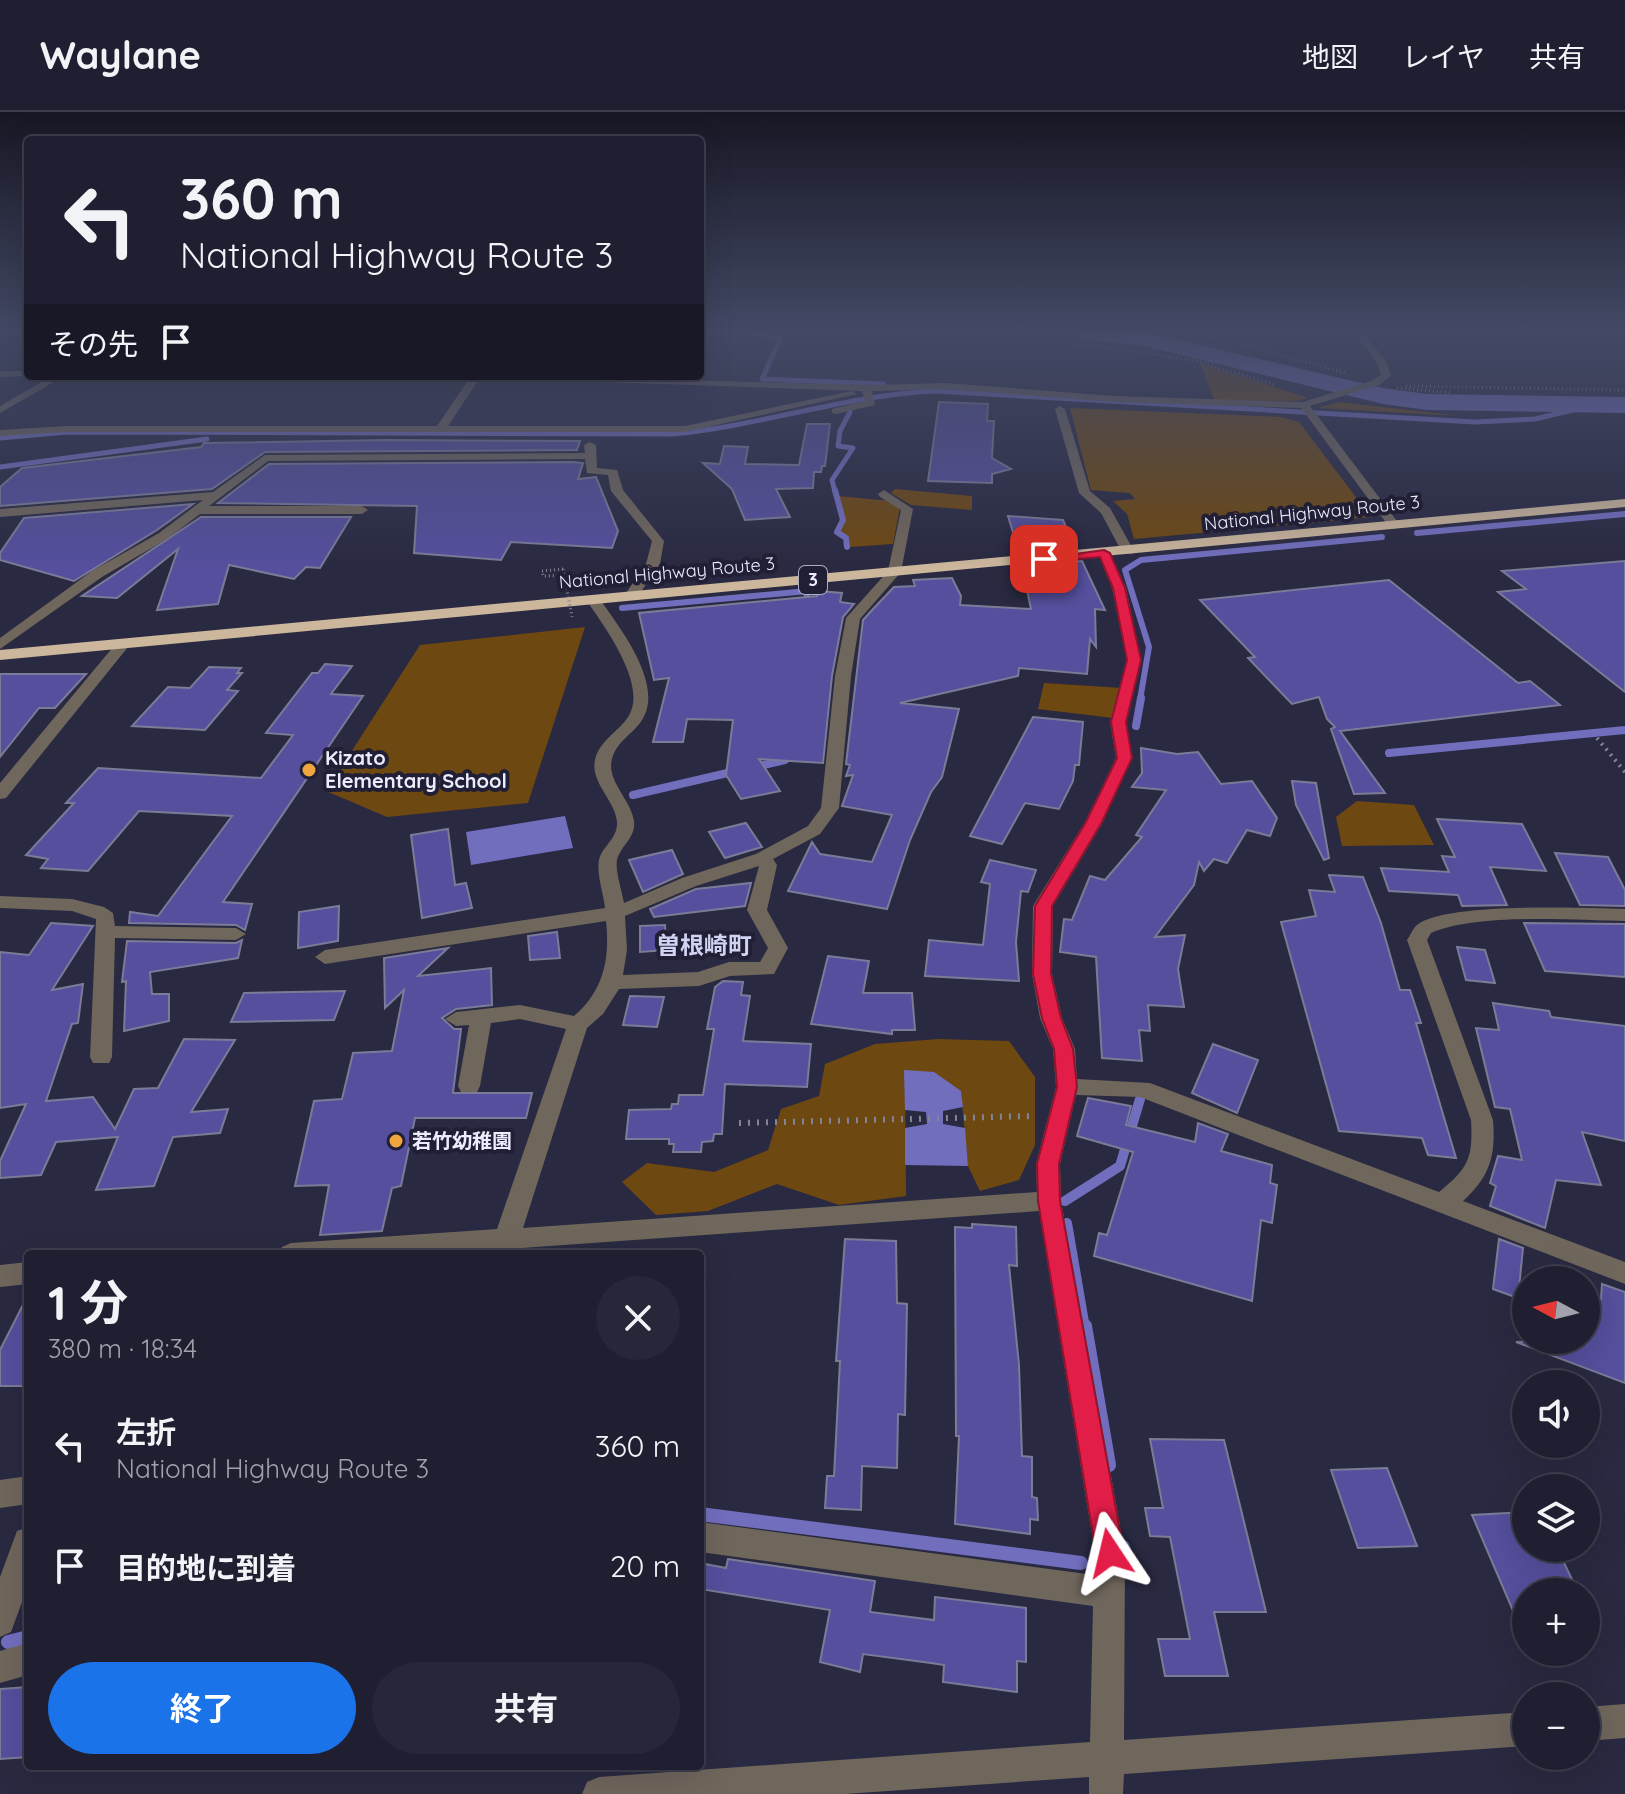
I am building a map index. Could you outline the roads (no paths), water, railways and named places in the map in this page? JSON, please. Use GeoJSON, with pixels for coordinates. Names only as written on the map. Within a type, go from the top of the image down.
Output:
{"type":"FeatureCollection","features":[{"type":"Feature","properties":{"kind":"highway","name":"National Highway Route 3"},"geometry":{"type":"LineString","coordinates":[[0,655],[1625,503]]}},
{"type":"Feature","properties":{"kind":"street"},"geometry":{"type":"LineString","coordinates":[[439,431],[453,410]]}},
{"type":"Feature","properties":{"kind":"street"},"geometry":{"type":"LineString","coordinates":[[0,433],[67,429],[439,431],[701,428],[777,410]]}},
{"type":"Feature","properties":{"kind":"street"},"geometry":{"type":"LineString","coordinates":[[810,417],[838,410]]}},
{"type":"Feature","properties":{"kind":"street"},"geometry":{"type":"LineString","coordinates":[[1060,410],[1085,493],[1094,498],[1115,524],[1128,551]]}},
{"type":"Feature","properties":{"kind":"street"},"geometry":{"type":"LineString","coordinates":[[1307,410],[1394,525]]}},
{"type":"Feature","properties":{"kind":"street"},"geometry":{"type":"LineString","coordinates":[[0,645],[97,574],[163,536],[221,495],[293,431]]}},
{"type":"Feature","properties":{"kind":"street"},"geometry":{"type":"LineString","coordinates":[[631,596],[651,569],[659,551],[658,541],[617,491],[613,472],[591,471],[590,442],[698,441]]}},
{"type":"Feature","properties":{"kind":"street"},"geometry":{"type":"LineString","coordinates":[[265,458],[591,456]]}},
{"type":"Feature","properties":{"kind":"street"},"geometry":{"type":"LineString","coordinates":[[325,957],[616,913],[689,882],[762,858],[814,830],[830,808],[843,676],[853,618],[894,572],[907,509],[884,494]]}},
{"type":"Feature","properties":{"kind":"street"},"geometry":{"type":"LineString","coordinates":[[0,513],[221,495]]}},
{"type":"Feature","properties":{"kind":"street"},"geometry":{"type":"LineString","coordinates":[[196,510],[362,510]]}},
{"type":"Feature","properties":{"kind":"street"},"geometry":{"type":"LineString","coordinates":[[1104,553],[1119,588],[1134,660],[1118,722],[1124,758],[1094,822],[1043,906],[1042,974],[1051,1018],[1064,1049],[1067,1087],[1048,1164],[1049,1201],[1110,1553],[1106,1777]]}},
{"type":"Feature","properties":{"kind":"street"},"geometry":{"type":"LineString","coordinates":[[507,1238],[578,1024],[593,1014],[614,982],[616,913],[608,860],[627,832],[627,816],[603,773],[604,758],[612,742],[634,721],[642,703],[639,685],[619,639],[594,601]]}},
{"type":"Feature","properties":{"kind":"street"},"geometry":{"type":"LineString","coordinates":[[0,794],[123,644]]}},
{"type":"Feature","properties":{"kind":"street"},"geometry":{"type":"LineString","coordinates":[[614,982],[699,979],[729,969],[767,969],[778,948],[757,910],[768,865],[762,858]]}},
{"type":"Feature","properties":{"kind":"street"},"geometry":{"type":"LineString","coordinates":[[0,902],[82,906],[100,911],[106,917],[101,1057]]}},
{"type":"Feature","properties":{"kind":"street"},"geometry":{"type":"LineString","coordinates":[[1444,1202],[1475,1177],[1484,1148],[1482,1120],[1417,940],[1424,929],[1438,923],[1502,917],[1625,915]]}},
{"type":"Feature","properties":{"kind":"street"},"geometry":{"type":"LineString","coordinates":[[106,932],[236,934]]}},
{"type":"Feature","properties":{"kind":"street"},"geometry":{"type":"LineString","coordinates":[[456,1019],[520,1012],[578,1024]]}},
{"type":"Feature","properties":{"kind":"street"},"geometry":{"type":"LineString","coordinates":[[469,1086],[481,1017]]}},
{"type":"Feature","properties":{"kind":"street"},"geometry":{"type":"LineString","coordinates":[[1067,1087],[1142,1089],[1625,1273]]}},
{"type":"Feature","properties":{"kind":"street"},"geometry":{"type":"LineString","coordinates":[[345,1250],[1049,1201]]}},
{"type":"Feature","properties":{"kind":"street"},"geometry":{"type":"LineString","coordinates":[[0,1276],[24,1273]]}},
{"type":"Feature","properties":{"kind":"street"},"geometry":{"type":"LineString","coordinates":[[0,1494],[24,1491]]}},
{"type":"Feature","properties":{"kind":"street"},"geometry":{"type":"LineString","coordinates":[[704,1538],[1110,1593]]}},
{"type":"Feature","properties":{"kind":"street"},"geometry":{"type":"LineString","coordinates":[[0,1621],[24,1553]]}},
{"type":"Feature","properties":{"kind":"street"},"geometry":{"type":"LineString","coordinates":[[0,1667],[24,1660]]}},
{"type":"Feature","properties":{"kind":"street"},"geometry":{"type":"LineString","coordinates":[[1600,1723],[1625,1721]]}},
{"type":"Feature","properties":{"kind":"street"},"geometry":{"type":"LineString","coordinates":[[599,1794],[1106,1777],[1512,1731]]}},
{"type":"Feature","properties":{"kind":"waterway"},"geometry":{"type":"LineString","coordinates":[[0,438],[67,432],[672,434],[806,410]]}},
{"type":"Feature","properties":{"kind":"waterway"},"geometry":{"type":"LineString","coordinates":[[1275,410],[1475,422],[1535,419],[1571,410]]}},
{"type":"Feature","properties":{"kind":"waterway"},"geometry":{"type":"LineString","coordinates":[[835,492],[832,480],[853,448],[838,446],[840,431],[850,412]]}},
{"type":"Feature","properties":{"kind":"waterway"},"geometry":{"type":"LineString","coordinates":[[0,467],[207,439]]}},
{"type":"Feature","properties":{"kind":"waterway"},"geometry":{"type":"LineString","coordinates":[[835,490],[843,520],[837,532],[846,538],[847,547]]}},
{"type":"Feature","properties":{"kind":"waterway"},"geometry":{"type":"LineString","coordinates":[[1417,533],[1625,514]]}},
{"type":"Feature","properties":{"kind":"waterway"},"geometry":{"type":"LineString","coordinates":[[1140,700],[1149,647],[1125,570],[1141,560],[1382,537]]}},
{"type":"Feature","properties":{"kind":"waterway"},"geometry":{"type":"LineString","coordinates":[[622,608],[808,591],[804,608]]}},
{"type":"Feature","properties":{"kind":"waterway"},"geometry":{"type":"LineString","coordinates":[[1136,726],[1141,698]]}},
{"type":"Feature","properties":{"kind":"waterway"},"geometry":{"type":"LineString","coordinates":[[1389,753],[1625,730]]}},
{"type":"Feature","properties":{"kind":"waterway"},"geometry":{"type":"LineString","coordinates":[[751,768],[785,760],[786,754]]}},
{"type":"Feature","properties":{"kind":"waterway"},"geometry":{"type":"LineString","coordinates":[[633,795],[736,771]]}},
{"type":"Feature","properties":{"kind":"waterway"},"geometry":{"type":"LineString","coordinates":[[1065,1201],[1120,1166],[1140,1099]]}},
{"type":"Feature","properties":{"kind":"waterway"},"geometry":{"type":"LineString","coordinates":[[1067,1223],[1085,1328]]}},
{"type":"Feature","properties":{"kind":"waterway"},"geometry":{"type":"LineString","coordinates":[[1085,1326],[1109,1465]]}},
{"type":"Feature","properties":{"kind":"waterway"},"geometry":{"type":"LineString","coordinates":[[704,1515],[1081,1563]]}},
{"type":"Feature","properties":{"kind":"waterway"},"geometry":{"type":"LineString","coordinates":[[1123,1547],[1127,1567]]}},
{"type":"Feature","properties":{"kind":"waterway"},"geometry":{"type":"LineString","coordinates":[[8,1642],[24,1638]]}},
{"type":"Feature","properties":{"kind":"place","name":"Kizato Elementary School"},"geometry":{"type":"Point","coordinates":[309,770]}},
{"type":"Feature","properties":{"kind":"place","name":"若竹幼稚園"},"geometry":{"type":"Point","coordinates":[396,1141]}},
{"type":"Feature","properties":{"kind":"district","name":"曽根崎町"},"geometry":{"type":"Point","coordinates":[704,946]}}]}
